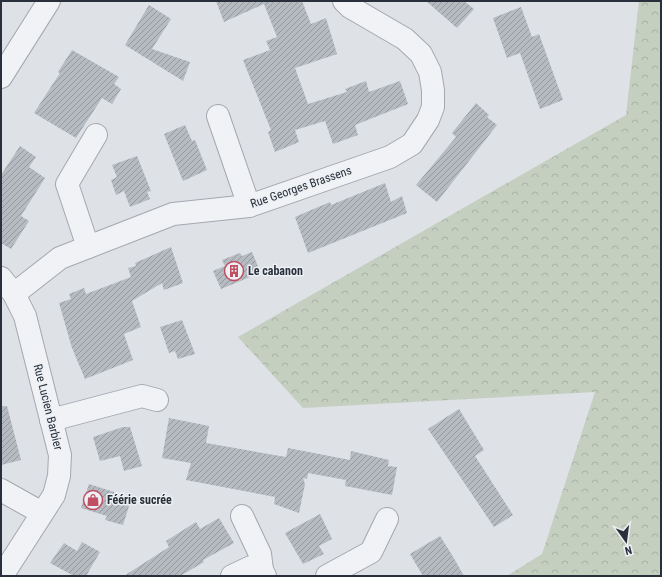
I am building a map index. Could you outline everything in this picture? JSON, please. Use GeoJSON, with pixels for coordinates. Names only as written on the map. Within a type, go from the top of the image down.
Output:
{"type":"FeatureCollection","features":[{"type":"Feature","properties":{"kind":"street"},"geometry":{"type":"LineString","coordinates":[[1,77],[49,1]]}},
{"type":"Feature","properties":{"kind":"street","name":"Rue Georges Brassens"},"geometry":{"type":"LineString","coordinates":[[7,286],[60,258],[173,214],[249,206],[390,157],[412,144],[428,120],[433,107],[434,90],[430,72],[421,54],[405,39],[350,7],[344,1]]}},
{"type":"Feature","properties":{"kind":"street"},"geometry":{"type":"LineString","coordinates":[[218,116],[249,206]]}},
{"type":"Feature","properties":{"kind":"street"},"geometry":{"type":"LineString","coordinates":[[88,246],[67,184],[96,136]]}},
{"type":"Feature","properties":{"kind":"street","name":"Rue Lucien Barbier"},"geometry":{"type":"LineString","coordinates":[[7,286],[25,316],[60,455],[59,476],[54,495],[42,513],[11,573]]}},
{"type":"Feature","properties":{"kind":"street"},"geometry":{"type":"LineString","coordinates":[[51,420],[142,396],[156,400]]}},
{"type":"Feature","properties":{"kind":"street"},"geometry":{"type":"LineString","coordinates":[[1,490],[42,513]]}},
{"type":"Feature","properties":{"kind":"street"},"geometry":{"type":"LineString","coordinates":[[242,516],[260,554],[264,573]]}},
{"type":"Feature","properties":{"kind":"street"},"geometry":{"type":"LineString","coordinates":[[327,576],[371,552],[387,518]]}},
{"type":"Feature","properties":{"kind":"street"},"geometry":{"type":"LineString","coordinates":[[232,576],[251,567],[264,573]]}},
{"type":"Feature","properties":{"kind":"green space"},"geometry":{"type":"Polygon","coordinates":[[[639,1],[661,1],[661,576],[507,576],[542,554],[595,392],[303,408],[238,337],[626,115],[639,1]]]}},
{"type":"Feature","properties":{"kind":"building"},"geometry":{"type":"Polygon","coordinates":[[[216,1],[302,1],[311,24],[326,18],[337,54],[295,68],[308,104],[347,92],[345,89],[366,81],[369,92],[400,81],[408,104],[355,125],[358,135],[333,144],[325,121],[295,130],[299,142],[275,152],[268,132],[271,130],[243,60],[270,50],[266,41],[277,37],[264,4],[224,22],[216,1]]]}},
{"type":"Feature","properties":{"kind":"building"},"geometry":{"type":"Polygon","coordinates":[[[426,1],[464,1],[474,9],[457,28],[426,1]]]}},
{"type":"Feature","properties":{"kind":"building"},"geometry":{"type":"Polygon","coordinates":[[[149,5],[171,19],[152,49],[190,62],[183,81],[125,45],[149,5]]]}},
{"type":"Feature","properties":{"kind":"building"},"geometry":{"type":"Polygon","coordinates":[[[521,7],[532,37],[539,34],[563,100],[540,109],[520,53],[507,58],[493,18],[521,7]]]}},
{"type":"Feature","properties":{"kind":"building"},"geometry":{"type":"Polygon","coordinates":[[[72,50],[119,77],[114,84],[121,89],[112,104],[102,98],[76,138],[34,113],[60,73],[58,72],[72,50]]]}},
{"type":"Feature","properties":{"kind":"building"},"geometry":{"type":"Polygon","coordinates":[[[476,103],[489,115],[487,117],[497,125],[437,202],[416,185],[456,137],[452,133],[476,103]]]}},
{"type":"Feature","properties":{"kind":"building"},"geometry":{"type":"Polygon","coordinates":[[[185,125],[192,141],[195,140],[207,170],[183,181],[164,134],[185,125]]]}},
{"type":"Feature","properties":{"kind":"building"},"geometry":{"type":"Polygon","coordinates":[[[20,146],[36,157],[29,167],[45,178],[21,216],[29,221],[11,249],[1,243],[1,175],[20,146]]]}},
{"type":"Feature","properties":{"kind":"building"},"geometry":{"type":"Polygon","coordinates":[[[137,156],[151,191],[147,192],[150,199],[130,207],[124,191],[116,195],[111,180],[117,177],[112,165],[137,156]]]}},
{"type":"Feature","properties":{"kind":"building"},"geometry":{"type":"Polygon","coordinates":[[[385,183],[391,202],[402,196],[407,213],[308,253],[295,217],[330,202],[331,205],[385,183]]]}},
{"type":"Feature","properties":{"kind":"building"},"geometry":{"type":"Polygon","coordinates":[[[171,247],[183,283],[164,290],[162,283],[132,301],[141,327],[124,334],[133,360],[85,379],[72,348],[59,303],[71,299],[69,294],[84,288],[86,294],[131,277],[128,268],[136,266],[135,263],[171,247]]]}},
{"type":"Feature","properties":{"kind":"building","name":"Le cabanon"},"geometry":{"type":"Polygon","coordinates":[[[252,252],[259,269],[248,274],[250,277],[221,289],[213,271],[225,266],[222,260],[240,253],[242,256],[252,252]]]}},
{"type":"Feature","properties":{"kind":"building"},"geometry":{"type":"Polygon","coordinates":[[[182,320],[195,354],[178,359],[175,351],[169,353],[160,327],[182,320]]]}},
{"type":"Feature","properties":{"kind":"building"},"geometry":{"type":"Polygon","coordinates":[[[1,406],[7,406],[21,460],[1,465],[1,406]]]}},
{"type":"Feature","properties":{"kind":"building"},"geometry":{"type":"Polygon","coordinates":[[[459,409],[484,450],[475,456],[513,515],[494,527],[428,429],[459,409]]]}},
{"type":"Feature","properties":{"kind":"building"},"geometry":{"type":"Polygon","coordinates":[[[169,418],[209,426],[206,443],[286,457],[288,448],[350,460],[351,451],[389,460],[388,466],[397,467],[392,495],[345,486],[346,480],[308,473],[307,479],[303,478],[305,484],[299,513],[274,504],[275,497],[186,480],[191,463],[162,458],[169,418]]]}},
{"type":"Feature","properties":{"kind":"building"},"geometry":{"type":"Polygon","coordinates":[[[123,427],[130,427],[142,466],[124,471],[120,456],[100,461],[93,437],[123,427]]]}},
{"type":"Feature","properties":{"kind":"building"},"geometry":{"type":"Polygon","coordinates":[[[89,484],[114,492],[114,495],[131,500],[123,525],[105,520],[107,516],[81,508],[89,484]]]}},
{"type":"Feature","properties":{"kind":"building"},"geometry":{"type":"Polygon","coordinates":[[[320,514],[332,539],[319,546],[324,554],[303,564],[285,533],[320,514]]]}},
{"type":"Feature","properties":{"kind":"building"},"geometry":{"type":"Polygon","coordinates":[[[219,518],[234,543],[203,560],[204,562],[180,576],[124,576],[169,547],[166,541],[196,522],[200,529],[219,518]]]}},
{"type":"Feature","properties":{"kind":"building"},"geometry":{"type":"Polygon","coordinates":[[[440,536],[464,576],[423,576],[410,554],[440,536]]]}},
{"type":"Feature","properties":{"kind":"building"},"geometry":{"type":"Polygon","coordinates":[[[82,542],[100,552],[86,576],[74,576],[50,563],[64,543],[77,551],[82,542]]]}},
{"type":"Feature","properties":{"kind":"place","name":"Le cabanon"},"geometry":{"type":"Point","coordinates":[234,271]}},
{"type":"Feature","properties":{"kind":"place","name":"Féérie sucrée"},"geometry":{"type":"Point","coordinates":[93,500]}}]}
